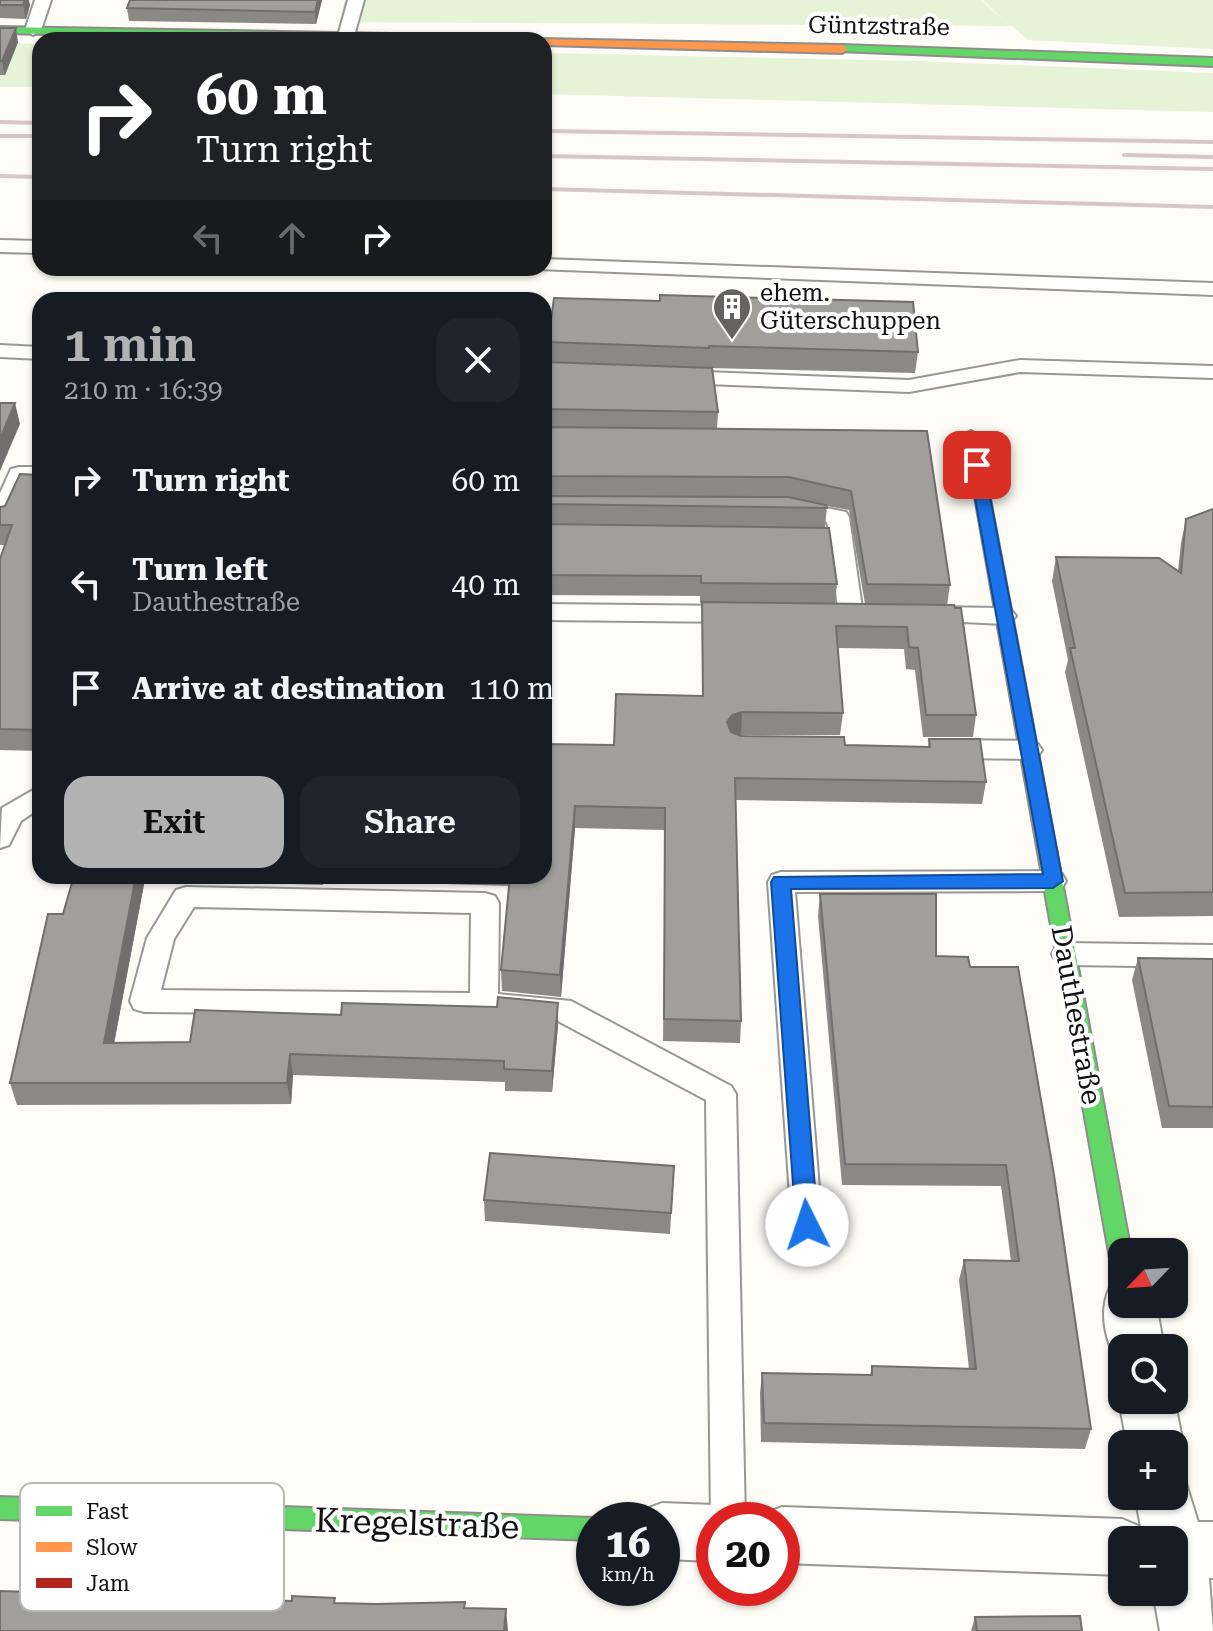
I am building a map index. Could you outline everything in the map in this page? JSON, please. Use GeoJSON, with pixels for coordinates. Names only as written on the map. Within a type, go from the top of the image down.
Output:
{"type":"FeatureCollection","features":[{"type":"Feature","properties":{"kind":"street"},"geometry":{"type":"LineString","coordinates":[[0,30],[137,32]]}},
{"type":"Feature","properties":{"kind":"street","name":"Güntzstraße"},"geometry":{"type":"LineString","coordinates":[[552,41],[1019,53],[1213,62]]}},
{"type":"Feature","properties":{"kind":"street","name":"Dauthestraße"},"geometry":{"type":"LineString","coordinates":[[971,435],[1117,1238]]}},
{"type":"Feature","properties":{"kind":"street","name":"Kregelstraße"},"geometry":{"type":"LineString","coordinates":[[0,1508],[20,1509]]}},
{"type":"Feature","properties":{"kind":"street","name":"Kregelstraße"},"geometry":{"type":"LineString","coordinates":[[284,1518],[576,1528]]}},
{"type":"Feature","properties":{"kind":"street"},"geometry":{"type":"LineString","coordinates":[[800,1536],[1108,1547]]}},
{"type":"Feature","properties":{"kind":"street"},"geometry":{"type":"LineString","coordinates":[[1188,1549],[1213,1550]]}},
{"type":"Feature","properties":{"kind":"street"},"geometry":{"type":"LineString","coordinates":[[1185,1606],[1190,1631]]}},
{"type":"Feature","properties":{"kind":"lane"},"geometry":{"type":"LineString","coordinates":[[33,30],[43,0]]}},
{"type":"Feature","properties":{"kind":"lane"},"geometry":{"type":"LineString","coordinates":[[347,32],[356,0]]}},
{"type":"Feature","properties":{"kind":"lane"},"geometry":{"type":"LineString","coordinates":[[0,246],[32,247]]}},
{"type":"Feature","properties":{"kind":"lane"},"geometry":{"type":"LineString","coordinates":[[552,265],[1213,289]]}},
{"type":"Feature","properties":{"kind":"lane"},"geometry":{"type":"LineString","coordinates":[[0,351],[32,353]]}},
{"type":"Feature","properties":{"kind":"lane"},"geometry":{"type":"LineString","coordinates":[[655,376],[909,386],[1020,366],[1213,372]]}},
{"type":"Feature","properties":{"kind":"lane"},"geometry":{"type":"LineString","coordinates":[[0,520],[19,474],[32,474]]}},
{"type":"Feature","properties":{"kind":"lane"},"geometry":{"type":"LineString","coordinates":[[772,507],[838,517],[859,615],[820,614]]}},
{"type":"Feature","properties":{"kind":"lane"},"geometry":{"type":"LineString","coordinates":[[779,537],[841,538]]}},
{"type":"Feature","properties":{"kind":"lane"},"geometry":{"type":"LineString","coordinates":[[552,612],[759,614]]}},
{"type":"Feature","properties":{"kind":"lane"},"geometry":{"type":"LineString","coordinates":[[898,615],[1004,616]]}},
{"type":"Feature","properties":{"kind":"lane"},"geometry":{"type":"LineString","coordinates":[[917,748],[1029,750]]}},
{"type":"Feature","properties":{"kind":"lane"},"geometry":{"type":"LineString","coordinates":[[0,838],[11,815],[32,801]]}},
{"type":"Feature","properties":{"kind":"lane"},"geometry":{"type":"LineString","coordinates":[[807,1225],[781,882],[1053,881]]}},
{"type":"Feature","properties":{"kind":"lane"},"geometry":{"type":"LineString","coordinates":[[484,1004],[485,903],[186,897],[161,938],[144,1001],[484,1004],[561,1009],[721,1094],[728,1502]]}},
{"type":"Feature","properties":{"kind":"lane"},"geometry":{"type":"LineString","coordinates":[[1066,954],[1213,956]]}},
{"type":"Feature","properties":{"kind":"green space"},"geometry":{"type":"Polygon","coordinates":[[[345,0],[981,0],[1007,23],[983,0],[1213,0],[1213,49],[1028,40],[1012,26],[339,22],[345,0]]]}},
{"type":"Feature","properties":{"kind":"green space"},"geometry":{"type":"Polygon","coordinates":[[[0,43],[32,44],[32,87],[0,87],[0,43]]]}},
{"type":"Feature","properties":{"kind":"green space"},"geometry":{"type":"Polygon","coordinates":[[[552,53],[918,61],[1213,73],[1213,112],[552,94],[552,53]]]}},
{"type":"Feature","properties":{"kind":"building"},"geometry":{"type":"Polygon","coordinates":[[[0,0],[25,0],[23,5],[0,5],[0,0]]]}},
{"type":"Feature","properties":{"kind":"building"},"geometry":{"type":"Polygon","coordinates":[[[130,0],[318,0],[315,12],[127,8],[130,0]]]}},
{"type":"Feature","properties":{"kind":"building"},"geometry":{"type":"Polygon","coordinates":[[[0,28],[16,28],[2,61],[0,61],[0,28]]]}},
{"type":"Feature","properties":{"kind":"building"},"geometry":{"type":"Polygon","coordinates":[[[660,295],[913,302],[918,352],[552,342],[554,298],[660,301],[660,295]]]}},
{"type":"Feature","properties":{"kind":"building"},"geometry":{"type":"Polygon","coordinates":[[[552,362],[712,368],[718,412],[552,409],[552,362]]]}},
{"type":"Feature","properties":{"kind":"building"},"geometry":{"type":"Polygon","coordinates":[[[0,403],[15,403],[0,439],[0,403]]]}},
{"type":"Feature","properties":{"kind":"building"},"geometry":{"type":"Polygon","coordinates":[[[552,427],[927,431],[950,585],[867,584],[851,491],[789,477],[552,476],[552,427]]]}},
{"type":"Feature","properties":{"kind":"building"},"geometry":{"type":"Polygon","coordinates":[[[20,474],[32,475],[32,730],[0,729],[0,559],[12,525],[0,525],[0,507],[5,506],[20,474]]]}},
{"type":"Feature","properties":{"kind":"building"},"geometry":{"type":"Polygon","coordinates":[[[552,496],[788,497],[826,505],[827,508],[552,504],[552,496]]]}},
{"type":"Feature","properties":{"kind":"building"},"geometry":{"type":"Polygon","coordinates":[[[1213,509],[1213,892],[1125,893],[1070,648],[1075,648],[1056,557],[1159,558],[1181,573],[1186,519],[1213,509]]]}},
{"type":"Feature","properties":{"kind":"building"},"geometry":{"type":"Polygon","coordinates":[[[552,524],[829,528],[837,584],[701,583],[701,576],[552,575],[552,524]]]}},
{"type":"Feature","properties":{"kind":"building"},"geometry":{"type":"Polygon","coordinates":[[[702,602],[954,605],[961,608],[976,715],[926,715],[918,648],[909,647],[907,627],[836,626],[843,713],[742,712],[732,715],[727,722],[731,732],[741,736],[844,737],[845,745],[930,747],[929,739],[980,739],[986,782],[735,778],[741,1021],[664,1019],[665,808],[575,806],[560,975],[501,970],[509,884],[552,884],[552,744],[614,745],[616,694],[703,696],[702,602]]]}},
{"type":"Feature","properties":{"kind":"building"},"geometry":{"type":"Polygon","coordinates":[[[72,884],[134,884],[104,1043],[190,1042],[195,1010],[341,1015],[342,1003],[497,1007],[498,997],[558,1003],[552,1071],[504,1069],[504,1061],[290,1054],[287,1083],[10,1083],[48,914],[63,914],[72,884]]]}},
{"type":"Feature","properties":{"kind":"building"},"geometry":{"type":"Polygon","coordinates":[[[820,894],[936,894],[936,956],[968,957],[970,967],[1018,967],[1054,1175],[1091,1429],[764,1423],[762,1373],[872,1375],[872,1366],[976,1369],[964,1260],[1019,1261],[1006,1165],[845,1164],[820,894]]]}},
{"type":"Feature","properties":{"kind":"building"},"geometry":{"type":"Polygon","coordinates":[[[1138,958],[1213,959],[1213,1107],[1169,1106],[1138,958]]]}},
{"type":"Feature","properties":{"kind":"building"},"geometry":{"type":"Polygon","coordinates":[[[490,1153],[674,1166],[671,1213],[484,1200],[490,1153]]]}},
{"type":"Feature","properties":{"kind":"building"},"geometry":{"type":"Polygon","coordinates":[[[0,1591],[20,1592],[20,1611],[284,1611],[284,1601],[292,1601],[292,1596],[335,1598],[334,1603],[465,1602],[464,1608],[506,1609],[504,1631],[0,1631],[0,1591]]]}},
{"type":"Feature","properties":{"kind":"building"},"geometry":{"type":"Polygon","coordinates":[[[1080,1616],[1082,1631],[977,1631],[975,1617],[1080,1616]]]}},
{"type":"Feature","properties":{"kind":"railway"},"geometry":{"type":"LineString","coordinates":[[0,122],[32,123]]}},
{"type":"Feature","properties":{"kind":"railway"},"geometry":{"type":"LineString","coordinates":[[552,131],[1213,142]]}},
{"type":"Feature","properties":{"kind":"railway"},"geometry":{"type":"LineString","coordinates":[[0,136],[32,136]]}},
{"type":"Feature","properties":{"kind":"railway"},"geometry":{"type":"LineString","coordinates":[[1124,155],[1213,157]]}},
{"type":"Feature","properties":{"kind":"railway"},"geometry":{"type":"LineString","coordinates":[[552,156],[1213,169]]}},
{"type":"Feature","properties":{"kind":"railway"},"geometry":{"type":"LineString","coordinates":[[0,176],[32,177]]}},
{"type":"Feature","properties":{"kind":"railway"},"geometry":{"type":"LineString","coordinates":[[552,189],[1213,207]]}},
{"type":"Feature","properties":{"kind":"traffic: fast"},"geometry":{"type":"LineString","coordinates":[[0,30],[100,32]]}},
{"type":"Feature","properties":{"kind":"traffic: fast"},"geometry":{"type":"LineString","coordinates":[[842,49],[1213,62]]}},
{"type":"Feature","properties":{"kind":"traffic: fast"},"geometry":{"type":"LineString","coordinates":[[1034,779],[1117,1238]]}},
{"type":"Feature","properties":{"kind":"traffic: fast"},"geometry":{"type":"LineString","coordinates":[[0,1508],[20,1509]]}},
{"type":"Feature","properties":{"kind":"traffic: fast"},"geometry":{"type":"LineString","coordinates":[[284,1518],[576,1528]]}},
{"type":"Feature","properties":{"kind":"traffic: slow"},"geometry":{"type":"LineString","coordinates":[[552,41],[842,49]]}},
{"type":"Feature","properties":{"kind":"traffic: jam"},"geometry":{"type":"LineString","coordinates":[[971,435],[1034,779]]}},
{"type":"Feature","properties":{"kind":"place","name":"ehem. Güterschuppen"},"geometry":{"type":"Point","coordinates":[732,341]}},
{"type":"Feature","properties":{"kind":"route"},"geometry":{"type":"LineString","coordinates":[[807,1225],[781,882],[1053,881],[977,465]]}}]}
